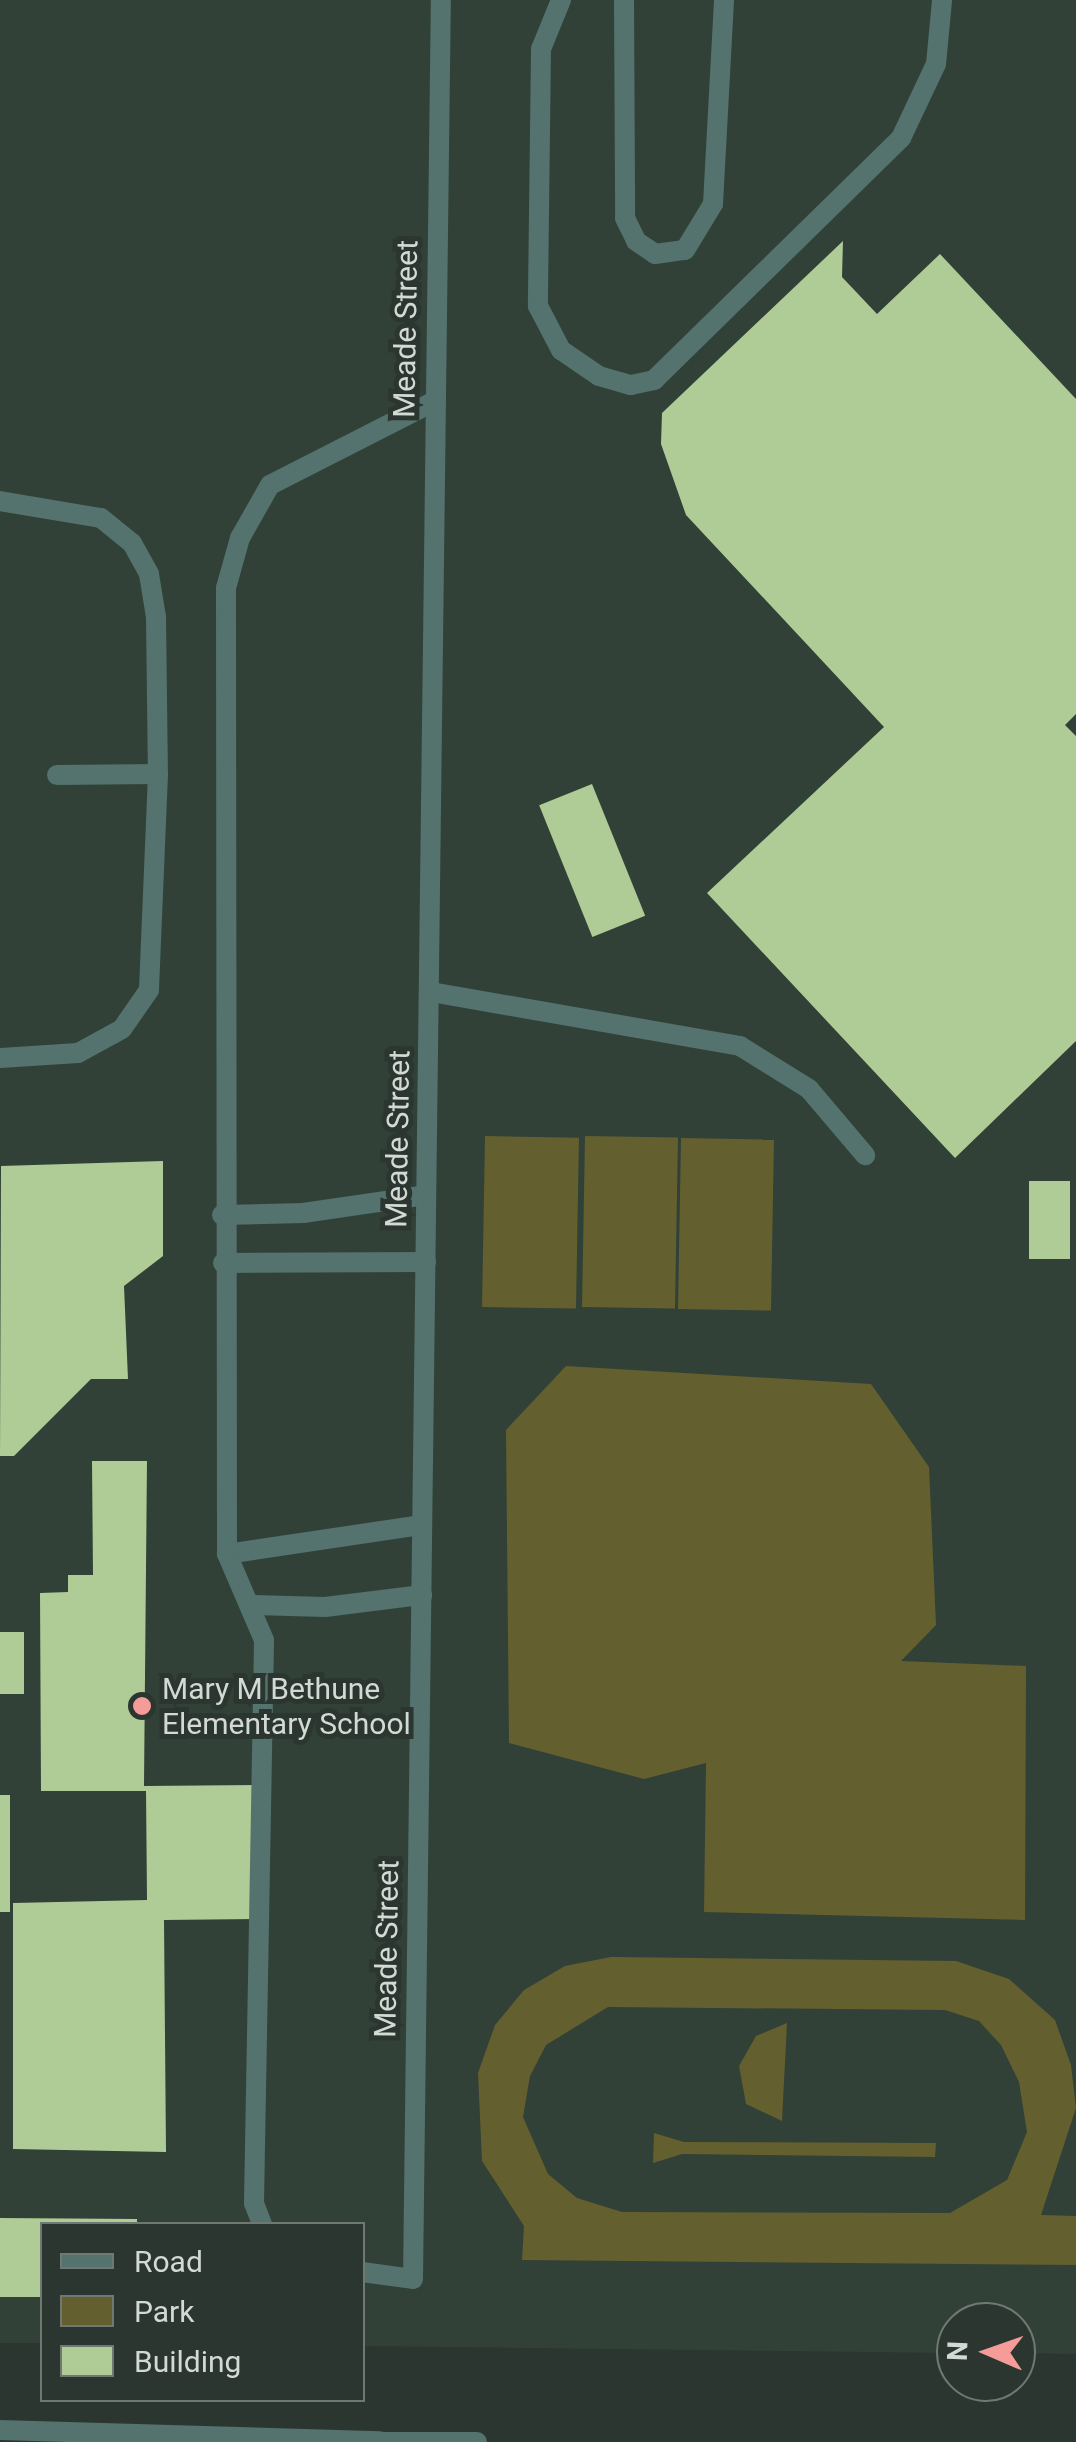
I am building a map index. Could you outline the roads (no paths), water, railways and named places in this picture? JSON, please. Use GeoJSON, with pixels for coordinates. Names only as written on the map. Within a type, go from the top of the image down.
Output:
{"type":"FeatureCollection","features":[{"type":"Feature","properties":{"kind":"street","name":"Meade Street"},"geometry":{"type":"LineString","coordinates":[[365,2272],[413,2279],[441,0]]}},
{"type":"Feature","properties":{"kind":"street"},"geometry":{"type":"LineString","coordinates":[[561,0],[541,49],[538,306],[562,350],[598,376],[631,384],[654,380],[901,138],[936,64],[942,0]]}},
{"type":"Feature","properties":{"kind":"street"},"geometry":{"type":"LineString","coordinates":[[624,0],[625,218],[636,241],[655,254],[685,250],[714,204],[724,0]]}},
{"type":"Feature","properties":{"kind":"street"},"geometry":{"type":"LineString","coordinates":[[261,2222],[254,2203],[264,1640],[254,1605],[227,1554],[222,1214],[226,588],[240,538],[270,485],[436,401]]}},
{"type":"Feature","properties":{"kind":"street"},"geometry":{"type":"LineString","coordinates":[[0,502],[101,518],[132,542],[149,574],[156,616],[158,774],[149,990],[122,1029],[78,1053],[0,1058]]}},
{"type":"Feature","properties":{"kind":"street"},"geometry":{"type":"LineString","coordinates":[[57,775],[158,774]]}},
{"type":"Feature","properties":{"kind":"street"},"geometry":{"type":"LineString","coordinates":[[431,992],[740,1046],[810,1089],[865,1155]]}},
{"type":"Feature","properties":{"kind":"street"},"geometry":{"type":"LineString","coordinates":[[222,1214],[303,1213],[426,1196]]}},
{"type":"Feature","properties":{"kind":"street"},"geometry":{"type":"LineString","coordinates":[[223,1264],[426,1262]]}},
{"type":"Feature","properties":{"kind":"street"},"geometry":{"type":"LineString","coordinates":[[227,1554],[422,1525]]}},
{"type":"Feature","properties":{"kind":"street"},"geometry":{"type":"LineString","coordinates":[[254,1605],[326,1607],[422,1595]]}},
{"type":"Feature","properties":{"kind":"street"},"geometry":{"type":"LineString","coordinates":[[0,2430],[478,2442]]}},
{"type":"Feature","properties":{"kind":"place","name":"Mary M Bethune Elementary School"},"geometry":{"type":"Point","coordinates":[142,1706]}}]}
